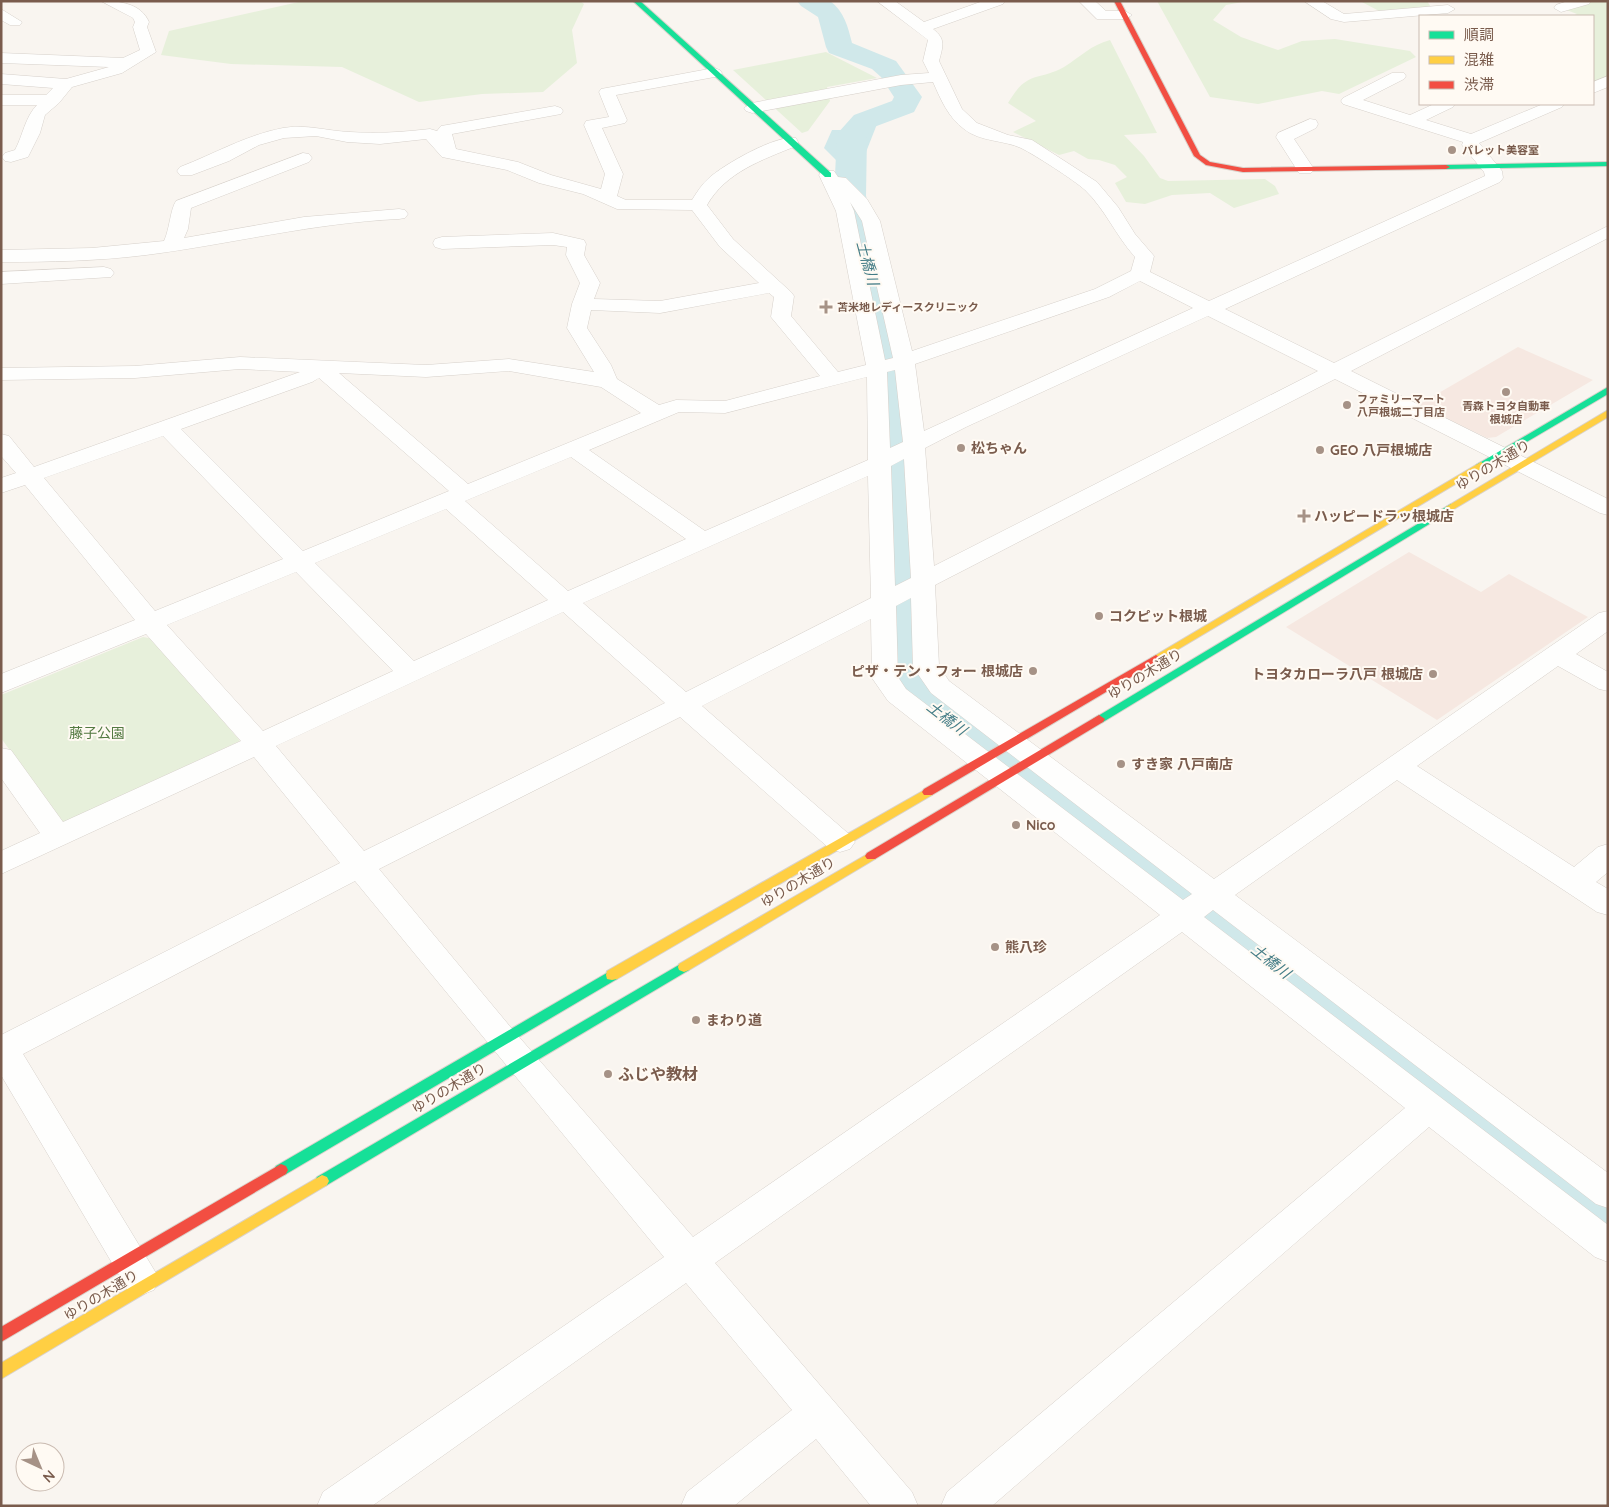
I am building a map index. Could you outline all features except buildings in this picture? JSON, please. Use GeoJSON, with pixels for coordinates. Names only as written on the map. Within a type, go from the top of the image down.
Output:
{"type":"FeatureCollection","features":[{"type":"Feature","properties":{"kind":"street"},"geometry":{"type":"LineString","coordinates":[[1,79],[66,84],[116,70],[124,63],[148,52],[140,27],[142,22],[139,15],[108,1]]}},
{"type":"Feature","properties":{"kind":"street"},"geometry":{"type":"LineString","coordinates":[[636,1],[790,142],[828,175],[842,183],[861,203],[871,221],[904,361],[914,443],[924,581],[926,667],[940,688],[1608,1193]]}},
{"type":"Feature","properties":{"kind":"street"},"geometry":{"type":"LineString","coordinates":[[1,684],[302,562],[676,406],[725,407],[877,369],[1102,293],[1140,274],[1145,256],[1127,237],[1112,211],[1091,186],[1026,144],[1003,139],[971,127],[955,111],[937,77],[931,61],[936,44],[935,38],[923,27],[884,1]]}},
{"type":"Feature","properties":{"kind":"street"},"geometry":{"type":"LineString","coordinates":[[923,27],[998,1]]}},
{"type":"Feature","properties":{"kind":"street"},"geometry":{"type":"LineString","coordinates":[[1086,1],[1102,16],[1125,15]]}},
{"type":"Feature","properties":{"kind":"street"},"geometry":{"type":"LineString","coordinates":[[1117,1],[1155,78],[1197,156],[1208,164],[1224,168],[1608,157]]}},
{"type":"Feature","properties":{"kind":"street"},"geometry":{"type":"LineString","coordinates":[[1311,1],[1336,16],[1344,18],[1448,9]]}},
{"type":"Feature","properties":{"kind":"street"},"geometry":{"type":"LineString","coordinates":[[1561,8],[1584,1]]}},
{"type":"Feature","properties":{"kind":"street"},"geometry":{"type":"LineString","coordinates":[[1,13],[15,22]]}},
{"type":"Feature","properties":{"kind":"street"},"geometry":{"type":"LineString","coordinates":[[1,58],[124,63]]}},
{"type":"Feature","properties":{"kind":"street"},"geometry":{"type":"LineString","coordinates":[[607,198],[614,174],[592,125],[619,120],[607,92],[714,72]]}},
{"type":"Feature","properties":{"kind":"street"},"geometry":{"type":"LineString","coordinates":[[1398,76],[1349,101],[1472,140],[1554,105]]}},
{"type":"Feature","properties":{"kind":"street"},"geometry":{"type":"LineString","coordinates":[[752,108],[901,80],[937,77]]}},
{"type":"Feature","properties":{"kind":"street"},"geometry":{"type":"LineString","coordinates":[[1594,88],[1608,81]]}},
{"type":"Feature","properties":{"kind":"street"},"geometry":{"type":"LineString","coordinates":[[4,161],[22,153],[32,133],[37,114],[53,100],[66,84]]}},
{"type":"Feature","properties":{"kind":"street"},"geometry":{"type":"LineString","coordinates":[[632,88],[648,102]]}},
{"type":"Feature","properties":{"kind":"street"},"geometry":{"type":"LineString","coordinates":[[1,100],[53,100]]}},
{"type":"Feature","properties":{"kind":"street"},"geometry":{"type":"LineString","coordinates":[[1412,120],[1445,105]]}},
{"type":"Feature","properties":{"kind":"street"},"geometry":{"type":"LineString","coordinates":[[447,150],[443,134],[447,130],[555,110]]}},
{"type":"Feature","properties":{"kind":"street"},"geometry":{"type":"LineString","coordinates":[[1302,165],[1284,137],[1310,124]]}},
{"type":"Feature","properties":{"kind":"street"},"geometry":{"type":"LineString","coordinates":[[186,171],[269,136],[309,130],[380,139],[430,134],[441,148],[447,150],[448,153],[494,161],[545,179],[589,190],[623,205],[698,206]]}},
{"type":"Feature","properties":{"kind":"street"},"geometry":{"type":"LineString","coordinates":[[1,863],[566,601],[879,463],[914,443],[1494,178],[1493,171],[1470,145],[1472,140]]}},
{"type":"Feature","properties":{"kind":"street"},"geometry":{"type":"LineString","coordinates":[[698,206],[704,193],[716,179],[741,164],[790,142]]}},
{"type":"Feature","properties":{"kind":"street"},"geometry":{"type":"LineString","coordinates":[[241,148],[250,171],[255,176]]}},
{"type":"Feature","properties":{"kind":"street"},"geometry":{"type":"LineString","coordinates":[[1224,154],[1240,160],[1302,165]]}},
{"type":"Feature","properties":{"kind":"street"},"geometry":{"type":"LineString","coordinates":[[170,245],[179,229],[182,205],[303,158]]}},
{"type":"Feature","properties":{"kind":"street"},"geometry":{"type":"LineString","coordinates":[[1485,162],[1608,164]]}},
{"type":"Feature","properties":{"kind":"street"},"geometry":{"type":"LineString","coordinates":[[828,175],[845,211],[877,369],[885,678],[897,695],[1608,1246]]}},
{"type":"Feature","properties":{"kind":"street"},"geometry":{"type":"LineString","coordinates":[[698,206],[706,222],[738,257],[784,296],[780,317],[819,364],[835,380]]}},
{"type":"Feature","properties":{"kind":"street"},"geometry":{"type":"LineString","coordinates":[[1,256],[69,255],[170,245],[336,218],[399,214]]}},
{"type":"Feature","properties":{"kind":"street"},"geometry":{"type":"LineString","coordinates":[[137,1273],[2,1049],[360,866],[682,705],[1608,231]]}},
{"type":"Feature","properties":{"kind":"street"},"geometry":{"type":"LineString","coordinates":[[442,243],[553,239],[577,244],[576,256],[590,283],[582,304],[577,328],[601,365],[608,382]]}},
{"type":"Feature","properties":{"kind":"street"},"geometry":{"type":"LineString","coordinates":[[1,278],[104,273]]}},
{"type":"Feature","properties":{"kind":"street"},"geometry":{"type":"LineString","coordinates":[[1140,274],[1608,508]]}},
{"type":"Feature","properties":{"kind":"street"},"geometry":{"type":"LineString","coordinates":[[582,304],[660,307],[774,286]]}},
{"type":"Feature","properties":{"kind":"street"},"geometry":{"type":"LineString","coordinates":[[1,374],[135,372],[240,363],[426,371],[509,365],[586,376],[608,382],[658,414]]}},
{"type":"Feature","properties":{"kind":"street"},"geometry":{"type":"LineString","coordinates":[[1,486],[306,378],[319,367]]}},
{"type":"Feature","properties":{"kind":"street"},"geometry":{"type":"LineString","coordinates":[[319,367],[566,601],[840,842]]}},
{"type":"Feature","properties":{"kind":"street","name":"ゆりの木通り"},"geometry":{"type":"LineString","coordinates":[[1,1372],[137,1273],[502,1039],[982,760],[1608,390]]}},
{"type":"Feature","properties":{"kind":"street","name":"ゆりの木通り"},"geometry":{"type":"LineString","coordinates":[[1,1335],[137,1273],[523,1062],[1004,777],[1608,413]]}},
{"type":"Feature","properties":{"kind":"street"},"geometry":{"type":"LineString","coordinates":[[167,428],[411,674]]}},
{"type":"Feature","properties":{"kind":"street"},"geometry":{"type":"LineString","coordinates":[[1,441],[150,622],[260,744],[502,1039],[898,1506]]}},
{"type":"Feature","properties":{"kind":"street"},"geometry":{"type":"LineString","coordinates":[[574,449],[702,540]]}},
{"type":"Feature","properties":{"kind":"street"},"geometry":{"type":"LineString","coordinates":[[337,1506],[688,1260],[1184,917],[1396,766],[1608,619]]}},
{"type":"Feature","properties":{"kind":"street"},"geometry":{"type":"LineString","coordinates":[[1557,654],[1608,683]]}},
{"type":"Feature","properties":{"kind":"street"},"geometry":{"type":"LineString","coordinates":[[4,766],[58,837]]}},
{"type":"Feature","properties":{"kind":"street"},"geometry":{"type":"LineString","coordinates":[[1396,766],[1608,904]]}},
{"type":"Feature","properties":{"kind":"street"},"geometry":{"type":"LineString","coordinates":[[1575,883],[1608,855]]}},
{"type":"Feature","properties":{"kind":"street"},"geometry":{"type":"LineString","coordinates":[[961,1506],[1429,1108]]}},
{"type":"Feature","properties":{"kind":"street"},"geometry":{"type":"LineString","coordinates":[[701,1506],[819,1413]]}},
{"type":"Feature","properties":{"kind":"shaded area","name":"青森トヨタ自動車 根城店"},"geometry":{"type":"Polygon","coordinates":[[[1518,347],[1593,380],[1496,437],[1487,438],[1418,405],[1518,347]]]}},
{"type":"Feature","properties":{"kind":"shaded area","name":"トヨタカローラ八戸 根城店"},"geometry":{"type":"Polygon","coordinates":[[[1409,552],[1481,592],[1509,574],[1588,617],[1437,720],[1286,627],[1409,552]]]}},
{"type":"Feature","properties":{"kind":"green space"},"geometry":{"type":"Polygon","coordinates":[[[303,1],[580,1],[584,4],[572,30],[577,63],[543,92],[482,94],[419,102],[342,67],[231,64],[161,55],[169,31],[303,1]]]}},
{"type":"Feature","properties":{"kind":"green space"},"geometry":{"type":"Polygon","coordinates":[[[1157,1],[1248,1],[1226,5],[1213,20],[1241,37],[1278,50],[1302,41],[1335,39],[1410,51],[1416,57],[1339,94],[1322,91],[1258,104],[1210,97],[1157,1]]]}},
{"type":"Feature","properties":{"kind":"green space"},"geometry":{"type":"Polygon","coordinates":[[[1360,1],[1427,1],[1431,7],[1379,11],[1360,1]]]}},
{"type":"Feature","properties":{"kind":"green space"},"geometry":{"type":"Polygon","coordinates":[[[1591,1],[1608,1],[1608,77],[1594,83],[1594,15],[1574,15],[1577,14],[1564,9],[1591,1]]]}},
{"type":"Feature","properties":{"kind":"green space"},"geometry":{"type":"Polygon","coordinates":[[[1110,40],[1157,133],[1124,135],[1144,156],[1160,178],[1168,181],[1265,179],[1275,186],[1279,194],[1234,208],[1210,193],[1172,195],[1145,204],[1126,202],[1115,183],[1127,177],[1115,165],[1088,159],[1074,151],[1059,155],[1013,132],[1036,121],[1008,103],[1021,85],[1033,78],[1064,67],[1091,48],[1110,40]]]}},
{"type":"Feature","properties":{"kind":"green space"},"geometry":{"type":"Polygon","coordinates":[[[826,52],[877,78],[827,87],[830,101],[808,131],[802,133],[733,70],[826,52]]]}},
{"type":"Feature","properties":{"kind":"green space","name":"藤子公園"},"geometry":{"type":"Polygon","coordinates":[[[143,637],[154,639],[240,741],[62,823],[1,738],[1,695],[143,637]]]}},
{"type":"Feature","properties":{"kind":"water"},"geometry":{"type":"Polygon","coordinates":[[[870,117],[879,119],[857,175],[852,176],[824,148],[832,130],[849,130],[858,119],[870,117]]]}},
{"type":"Feature","properties":{"kind":"waterway","name":"土橋川"},"geometry":{"type":"LineString","coordinates":[[810,1],[829,14],[834,25],[839,47],[881,63],[894,76],[908,97],[904,106],[864,121],[852,134],[850,196],[865,244],[889,343],[897,558],[904,650],[902,684],[1191,900],[1608,1220]]}},
{"type":"Feature","properties":{"kind":"traffic: fast"},"geometry":{"type":"LineString","coordinates":[[636,1],[828,175]]}},
{"type":"Feature","properties":{"kind":"traffic: fast"},"geometry":{"type":"LineString","coordinates":[[1446,167],[1608,164]]}},
{"type":"Feature","properties":{"kind":"traffic: fast"},"geometry":{"type":"LineString","coordinates":[[1481,465],[1608,390]]}},
{"type":"Feature","properties":{"kind":"traffic: fast"},"geometry":{"type":"LineString","coordinates":[[1099,719],[1451,507]]}},
{"type":"Feature","properties":{"kind":"traffic: fast"},"geometry":{"type":"LineString","coordinates":[[322,1181],[684,967]]}},
{"type":"Feature","properties":{"kind":"traffic: fast"},"geometry":{"type":"LineString","coordinates":[[281,1170],[612,975]]}},
{"type":"Feature","properties":{"kind":"traffic: slow"},"geometry":{"type":"LineString","coordinates":[[1451,507],[1608,413]]}},
{"type":"Feature","properties":{"kind":"traffic: slow"},"geometry":{"type":"LineString","coordinates":[[1156,658],[1481,465]]}},
{"type":"Feature","properties":{"kind":"traffic: slow"},"geometry":{"type":"LineString","coordinates":[[612,975],[928,792]]}},
{"type":"Feature","properties":{"kind":"traffic: slow"},"geometry":{"type":"LineString","coordinates":[[684,967],[871,856]]}},
{"type":"Feature","properties":{"kind":"traffic: slow"},"geometry":{"type":"LineString","coordinates":[[1,1372],[322,1181]]}},
{"type":"Feature","properties":{"kind":"traffic: jam"},"geometry":{"type":"LineString","coordinates":[[1117,1],[1197,156],[1208,164],[1243,170],[1446,167]]}},
{"type":"Feature","properties":{"kind":"traffic: jam"},"geometry":{"type":"LineString","coordinates":[[928,792],[1156,658]]}},
{"type":"Feature","properties":{"kind":"traffic: jam"},"geometry":{"type":"LineString","coordinates":[[871,856],[1099,719]]}},
{"type":"Feature","properties":{"kind":"traffic: jam"},"geometry":{"type":"LineString","coordinates":[[1,1335],[281,1170]]}},
{"type":"Feature","properties":{"kind":"place","name":"パレット美容室"},"geometry":{"type":"Point","coordinates":[1452,150]}},
{"type":"Feature","properties":{"kind":"place","name":"苫米地レディースクリニック"},"geometry":{"type":"Point","coordinates":[826,307]}},
{"type":"Feature","properties":{"kind":"place","name":"青森トヨタ自動車 根城店"},"geometry":{"type":"Point","coordinates":[1506,392]}},
{"type":"Feature","properties":{"kind":"place","name":"ファミリーマート 八戸根城二丁目店"},"geometry":{"type":"Point","coordinates":[1347,405]}},
{"type":"Feature","properties":{"kind":"place","name":"松ちゃん"},"geometry":{"type":"Point","coordinates":[961,448]}},
{"type":"Feature","properties":{"kind":"place","name":"GEO 八戸根城店"},"geometry":{"type":"Point","coordinates":[1320,450]}},
{"type":"Feature","properties":{"kind":"place","name":"ハッピードラッ根城店"},"geometry":{"type":"Point","coordinates":[1304,516]}},
{"type":"Feature","properties":{"kind":"place","name":"コクピット根城"},"geometry":{"type":"Point","coordinates":[1099,616]}},
{"type":"Feature","properties":{"kind":"place","name":"ピザ・テン・フォー 根城店"},"geometry":{"type":"Point","coordinates":[1033,671]}},
{"type":"Feature","properties":{"kind":"place","name":"トヨタカローラ八戸 根城店"},"geometry":{"type":"Point","coordinates":[1433,674]}},
{"type":"Feature","properties":{"kind":"place","name":"すき家 八戸南店"},"geometry":{"type":"Point","coordinates":[1121,764]}},
{"type":"Feature","properties":{"kind":"place","name":"Nico"},"geometry":{"type":"Point","coordinates":[1016,825]}},
{"type":"Feature","properties":{"kind":"place","name":"熊八珍"},"geometry":{"type":"Point","coordinates":[995,947]}},
{"type":"Feature","properties":{"kind":"place","name":"まわり道"},"geometry":{"type":"Point","coordinates":[696,1020]}},
{"type":"Feature","properties":{"kind":"place","name":"ふじや教材"},"geometry":{"type":"Point","coordinates":[608,1074]}}]}
